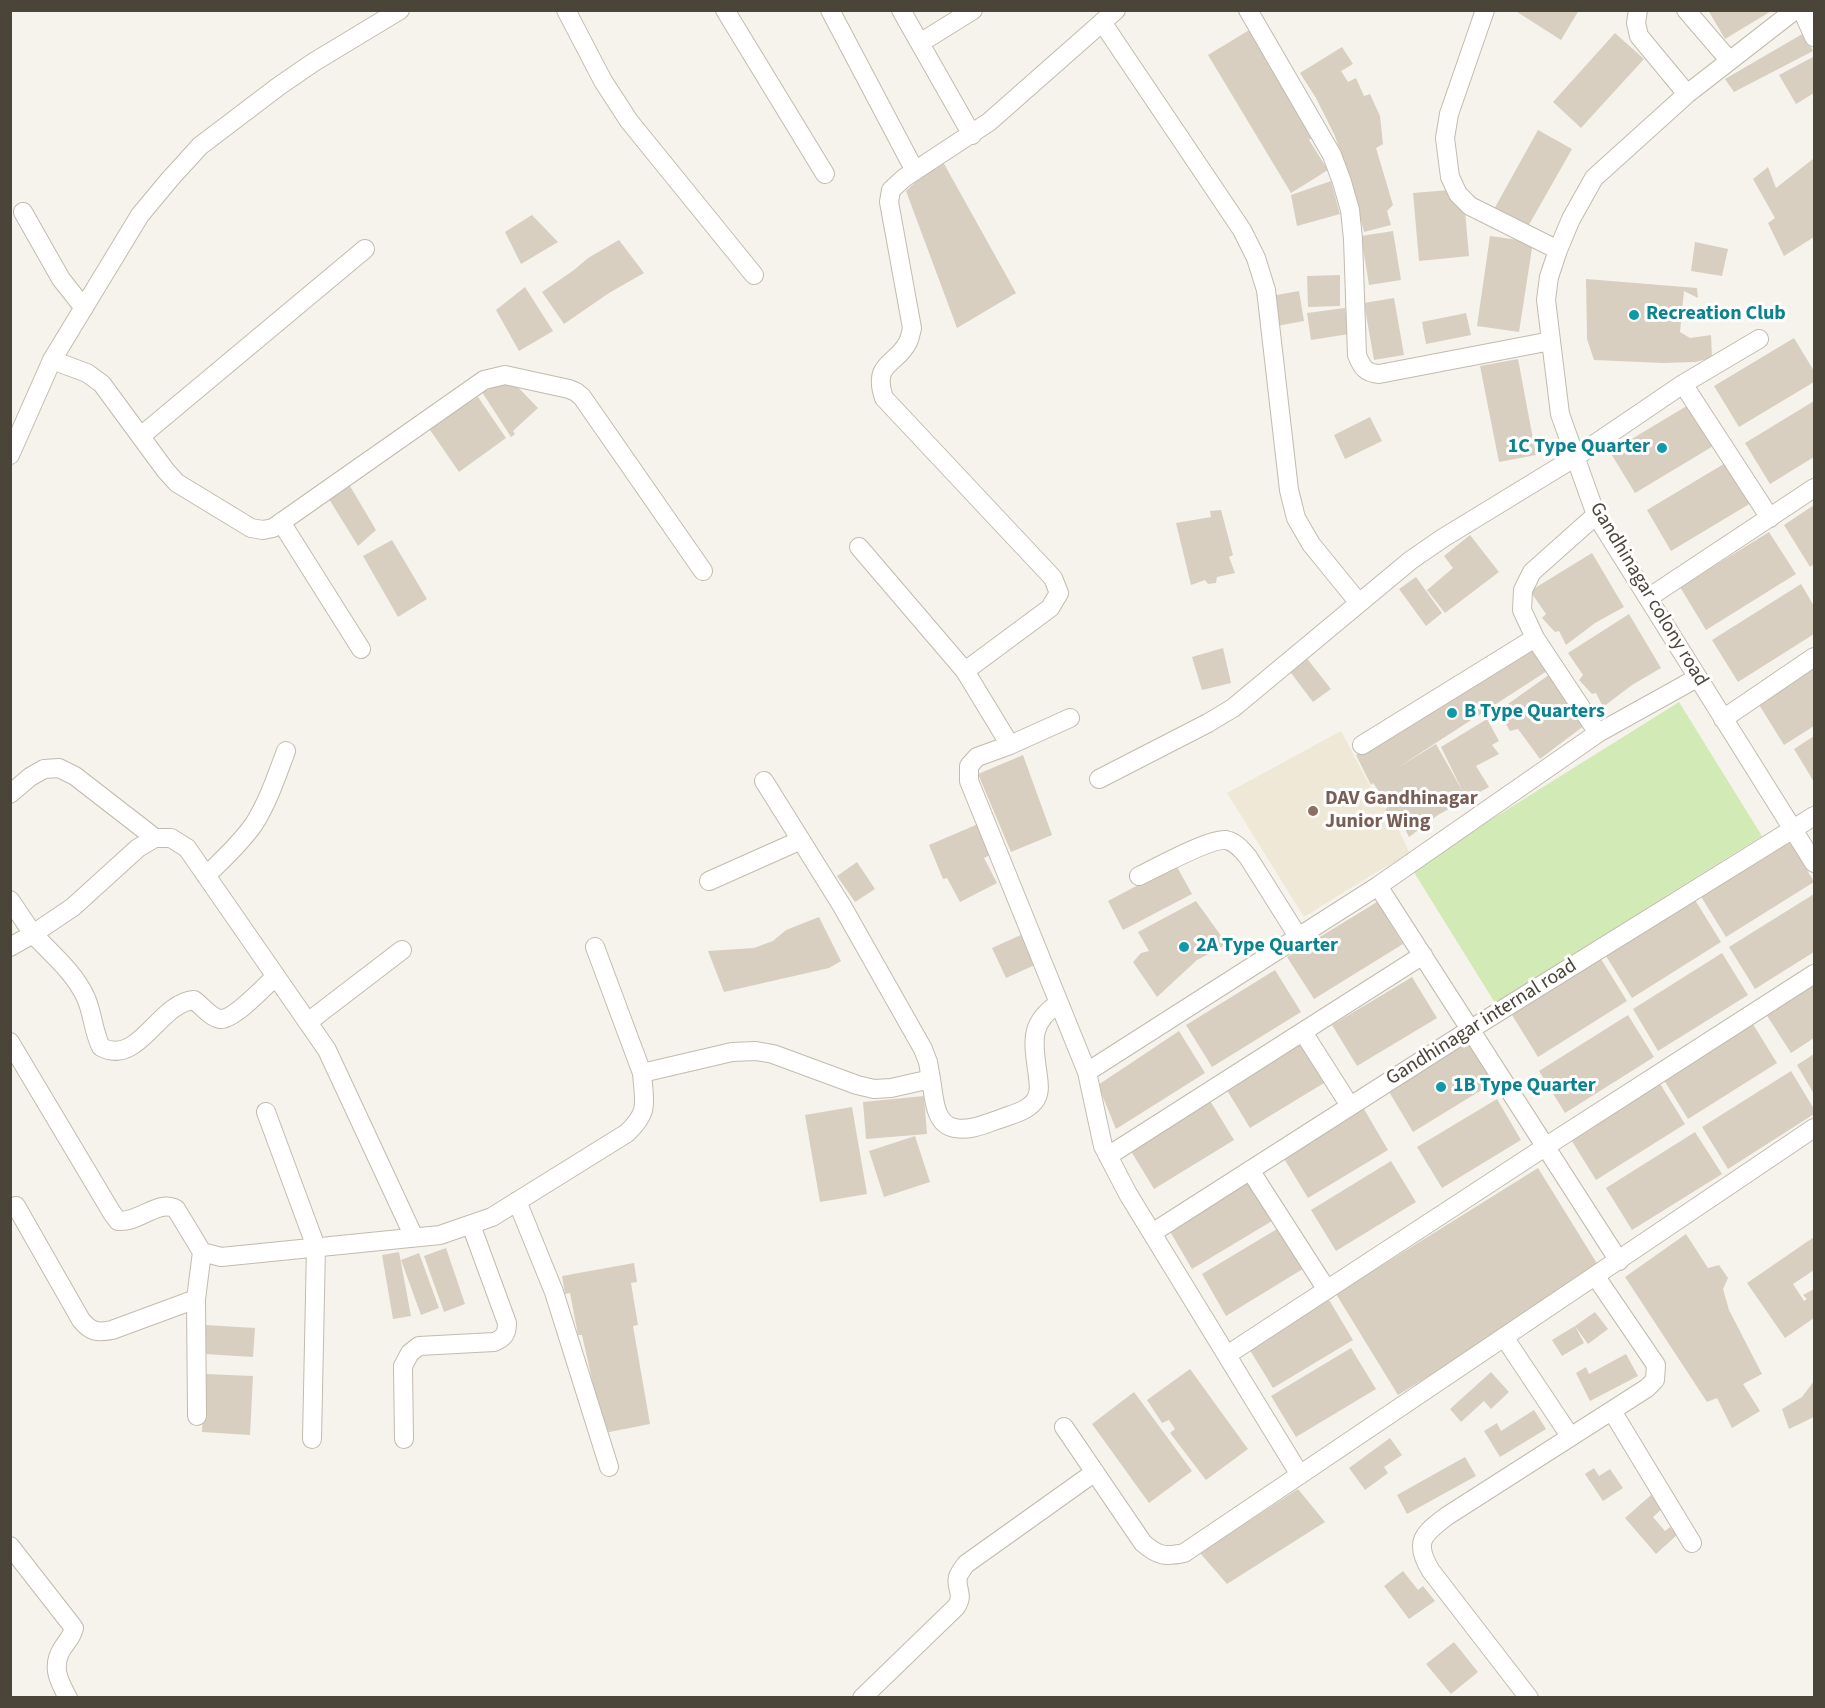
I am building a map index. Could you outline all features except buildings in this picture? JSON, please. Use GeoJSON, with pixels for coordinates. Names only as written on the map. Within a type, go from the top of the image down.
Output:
{"type":"FeatureCollection","features":[{"type":"Feature","properties":{"kind":"street"},"geometry":{"type":"LineString","coordinates":[[11,452],[52,360],[140,215],[200,146],[305,68],[400,10]]}},
{"type":"Feature","properties":{"kind":"street"},"geometry":{"type":"LineString","coordinates":[[566,10],[603,81],[629,121],[754,275]]}},
{"type":"Feature","properties":{"kind":"street"},"geometry":{"type":"LineString","coordinates":[[725,10],[825,174]]}},
{"type":"Feature","properties":{"kind":"street"},"geometry":{"type":"LineString","coordinates":[[830,10],[915,171]]}},
{"type":"Feature","properties":{"kind":"street"},"geometry":{"type":"LineString","coordinates":[[901,10],[972,135]]}},
{"type":"Feature","properties":{"kind":"street"},"geometry":{"type":"LineString","coordinates":[[920,43],[973,10]]}},
{"type":"Feature","properties":{"kind":"street"},"geometry":{"type":"LineString","coordinates":[[1248,10],[1332,155],[1342,182],[1350,210],[1353,239],[1358,355],[1361,366],[1368,373],[1379,374],[1551,341]]}},
{"type":"Feature","properties":{"kind":"street"},"geometry":{"type":"LineString","coordinates":[[1485,10],[1449,114],[1445,138],[1450,177],[1458,194],[1470,206],[1558,250]]}},
{"type":"Feature","properties":{"kind":"street"},"geometry":{"type":"LineString","coordinates":[[1638,10],[1636,23],[1639,36],[1687,94]]}},
{"type":"Feature","properties":{"kind":"street"},"geometry":{"type":"LineString","coordinates":[[1686,10],[1729,60]]}},
{"type":"Feature","properties":{"kind":"street","name":"Gandhinagar colony road"},"geometry":{"type":"LineString","coordinates":[[1795,10],[1687,94],[1594,178],[1571,219],[1558,250],[1549,277],[1546,300],[1560,414],[1596,515],[1792,830],[1815,863]]}},
{"type":"Feature","properties":{"kind":"street"},"geometry":{"type":"LineString","coordinates":[[1802,10],[1815,38]]}},
{"type":"Feature","properties":{"kind":"street"},"geometry":{"type":"LineString","coordinates":[[965,671],[1050,608],[1059,593],[1053,578],[884,398],[879,384],[883,370],[908,342],[912,328],[889,202],[891,190],[915,171],[972,135],[1011,104],[1109,16],[1242,230],[1256,258],[1266,290],[1289,490],[1296,518],[1311,544],[1359,603]]}},
{"type":"Feature","properties":{"kind":"street"},"geometry":{"type":"LineString","coordinates":[[23,212],[61,279],[84,308]]}},
{"type":"Feature","properties":{"kind":"street"},"geometry":{"type":"LineString","coordinates":[[141,436],[365,249]]}},
{"type":"Feature","properties":{"kind":"street"},"geometry":{"type":"LineString","coordinates":[[1099,779],[1233,708],[1411,560],[1574,458],[1683,384],[1759,339]]}},
{"type":"Feature","properties":{"kind":"street"},"geometry":{"type":"LineString","coordinates":[[52,360],[87,374],[102,384],[177,483],[251,528],[262,530],[273,528],[484,380],[505,375],[569,389],[582,397],[703,571]]}},
{"type":"Feature","properties":{"kind":"street"},"geometry":{"type":"LineString","coordinates":[[1683,384],[1770,518]]}},
{"type":"Feature","properties":{"kind":"street"},"geometry":{"type":"LineString","coordinates":[[1648,598],[1815,488]]}},
{"type":"Feature","properties":{"kind":"street"},"geometry":{"type":"LineString","coordinates":[[1596,515],[1532,572],[1523,590],[1522,610],[1535,638],[1598,733]]}},
{"type":"Feature","properties":{"kind":"street"},"geometry":{"type":"LineString","coordinates":[[281,522],[361,649]]}},
{"type":"Feature","properties":{"kind":"street"},"geometry":{"type":"LineString","coordinates":[[860,546],[965,671],[1010,745]]}},
{"type":"Feature","properties":{"kind":"street"},"geometry":{"type":"LineString","coordinates":[[1362,745],[1535,638]]}},
{"type":"Feature","properties":{"kind":"street"},"geometry":{"type":"LineString","coordinates":[[1723,719],[1815,657]]}},
{"type":"Feature","properties":{"kind":"street"},"geometry":{"type":"LineString","coordinates":[[1088,1072],[1378,886],[1598,733],[1697,678]]}},
{"type":"Feature","properties":{"kind":"street"},"geometry":{"type":"LineString","coordinates":[[1070,718],[977,757],[969,766],[969,781],[1088,1072],[1103,1146],[1152,1233],[1300,1475]]}},
{"type":"Feature","properties":{"kind":"street"},"geometry":{"type":"LineString","coordinates":[[206,876],[240,842],[254,823],[268,797],[286,751]]}},
{"type":"Feature","properties":{"kind":"street"},"geometry":{"type":"LineString","coordinates":[[10,794],[37,773],[45,769],[59,768],[75,776],[154,838]]}},
{"type":"Feature","properties":{"kind":"street"},"geometry":{"type":"LineString","coordinates":[[764,782],[847,915],[923,1049],[941,1122],[951,1128],[967,1130],[1024,1110],[1035,1100],[1039,1087],[1034,1034],[1037,1024],[1046,1012],[1059,1003]]}},
{"type":"Feature","properties":{"kind":"street","name":"Gandhinagar internal road"},"geometry":{"type":"LineString","coordinates":[[1152,1233],[1471,1029],[1815,816]]}},
{"type":"Feature","properties":{"kind":"street"},"geometry":{"type":"LineString","coordinates":[[10,947],[73,907],[138,848],[154,838],[171,838],[187,848],[327,1050],[414,1237]]}},
{"type":"Feature","properties":{"kind":"street"},"geometry":{"type":"LineString","coordinates":[[709,881],[801,840]]}},
{"type":"Feature","properties":{"kind":"street"},"geometry":{"type":"LineString","coordinates":[[1139,876],[1210,843],[1226,840],[1239,845],[1299,938]]}},
{"type":"Feature","properties":{"kind":"street"},"geometry":{"type":"LineString","coordinates":[[1378,886],[1619,1261]]}},
{"type":"Feature","properties":{"kind":"street"},"geometry":{"type":"LineString","coordinates":[[10,900],[33,934],[78,984],[87,999],[96,1037],[101,1047],[118,1052],[130,1048],[176,1006],[186,1000],[194,999],[212,1016],[221,1019],[232,1016],[276,976]]}},
{"type":"Feature","properties":{"kind":"street"},"geometry":{"type":"LineString","coordinates":[[10,1042],[118,1221],[126,1222],[170,1206],[176,1209],[202,1252],[221,1257],[440,1235],[492,1217],[627,1133],[640,1120],[645,1108],[642,1073],[596,947]]}},
{"type":"Feature","properties":{"kind":"street"},"geometry":{"type":"LineString","coordinates":[[308,1022],[402,950]]}},
{"type":"Feature","properties":{"kind":"street"},"geometry":{"type":"LineString","coordinates":[[1108,1156],[1424,955]]}},
{"type":"Feature","properties":{"kind":"street"},"geometry":{"type":"LineString","coordinates":[[1227,1355],[1815,974]]}},
{"type":"Feature","properties":{"kind":"street"},"geometry":{"type":"LineString","coordinates":[[1303,1032],[1350,1106]]}},
{"type":"Feature","properties":{"kind":"street"},"geometry":{"type":"LineString","coordinates":[[642,1073],[732,1052],[756,1051],[773,1054],[874,1089],[891,1088],[931,1078]]}},
{"type":"Feature","properties":{"kind":"street"},"geometry":{"type":"LineString","coordinates":[[266,1112],[316,1247],[312,1439]]}},
{"type":"Feature","properties":{"kind":"street"},"geometry":{"type":"LineString","coordinates":[[1064,1427],[1143,1543],[1155,1553],[1169,1556],[1184,1553],[1815,1128]]}},
{"type":"Feature","properties":{"kind":"street"},"geometry":{"type":"LineString","coordinates":[[1250,1170],[1327,1290]]}},
{"type":"Feature","properties":{"kind":"street"},"geometry":{"type":"LineString","coordinates":[[517,1202],[554,1292],[609,1467]]}},
{"type":"Feature","properties":{"kind":"street"},"geometry":{"type":"LineString","coordinates":[[16,1206],[81,1320],[90,1330],[99,1333],[112,1330],[196,1299]]}},
{"type":"Feature","properties":{"kind":"street"},"geometry":{"type":"LineString","coordinates":[[404,1439],[403,1366],[410,1353],[419,1346],[494,1342],[502,1339],[507,1332],[507,1323],[471,1225]]}},
{"type":"Feature","properties":{"kind":"street"},"geometry":{"type":"LineString","coordinates":[[197,1416],[196,1299],[202,1252]]}},
{"type":"Feature","properties":{"kind":"street"},"geometry":{"type":"LineString","coordinates":[[1529,1698],[1431,1571],[1421,1556],[1421,1544],[1429,1529],[1447,1516],[1612,1411],[1647,1388],[1655,1380],[1656,1365],[1596,1277]]}},
{"type":"Feature","properties":{"kind":"street"},"geometry":{"type":"LineString","coordinates":[[1504,1337],[1570,1437]]}},
{"type":"Feature","properties":{"kind":"street"},"geometry":{"type":"LineString","coordinates":[[1612,1411],[1692,1543]]}},
{"type":"Feature","properties":{"kind":"street"},"geometry":{"type":"LineString","coordinates":[[862,1698],[956,1607],[960,1601],[958,1575],[966,1564],[1095,1472]]}},
{"type":"Feature","properties":{"kind":"street"},"geometry":{"type":"LineString","coordinates":[[10,1546],[74,1628],[72,1637],[57,1658],[55,1670],[68,1698]]}},
{"type":"Feature","properties":{"kind":"shaded area","name":"DAV Gandhinagar Junior Wing"},"geometry":{"type":"Polygon","coordinates":[[[1341,731],[1369,784],[1399,830],[1410,854],[1304,917],[1227,793],[1341,731]]]}},
{"type":"Feature","properties":{"kind":"green space"},"geometry":{"type":"Polygon","coordinates":[[[1679,702],[1762,836],[1495,1003],[1412,869],[1679,702]]]}},
{"type":"Feature","properties":{"kind":"place","name":"Recreation Club"},"geometry":{"type":"Point","coordinates":[1634,315]}},
{"type":"Feature","properties":{"kind":"place","name":"1C Type Quarter"},"geometry":{"type":"Point","coordinates":[1662,448]}},
{"type":"Feature","properties":{"kind":"place","name":"B Type Quarters"},"geometry":{"type":"Point","coordinates":[1452,713]}},
{"type":"Feature","properties":{"kind":"place","name":"DAV Gandhinagar Junior Wing"},"geometry":{"type":"Point","coordinates":[1313,811]}},
{"type":"Feature","properties":{"kind":"place","name":"2A Type Quarter"},"geometry":{"type":"Point","coordinates":[1184,947]}},
{"type":"Feature","properties":{"kind":"place","name":"1B Type Quarter"},"geometry":{"type":"Point","coordinates":[1441,1087]}}]}
